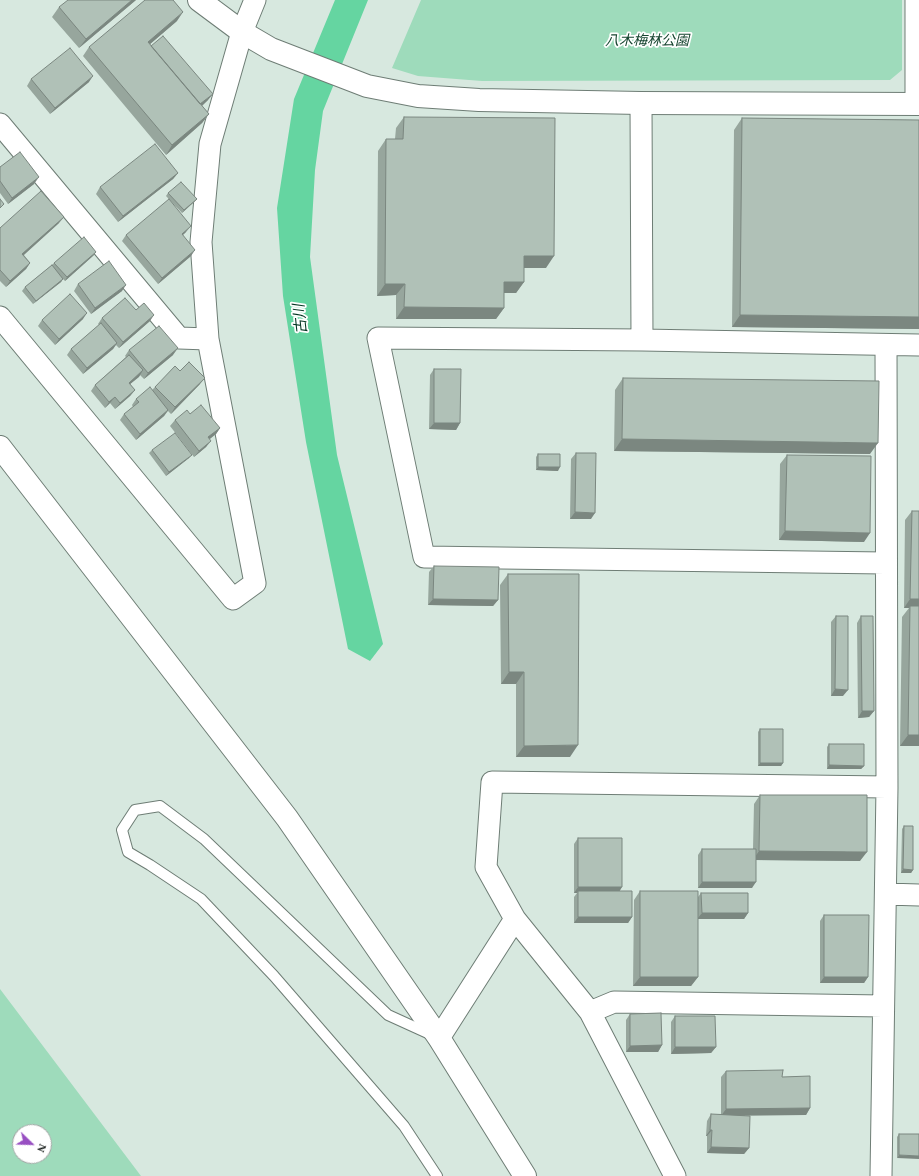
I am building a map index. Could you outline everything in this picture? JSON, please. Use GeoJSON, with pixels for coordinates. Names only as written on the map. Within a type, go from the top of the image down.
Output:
{"type":"FeatureCollection","features":[{"type":"Feature","properties":{"kind":"street"},"geometry":{"type":"LineString","coordinates":[[199,0],[242,32],[271,49],[367,86],[418,96],[479,100],[641,103],[917,104],[916,0]]}},
{"type":"Feature","properties":{"kind":"street"},"geometry":{"type":"LineString","coordinates":[[0,317],[233,599],[255,583],[208,339],[201,242],[210,144],[242,32],[255,0]]}},
{"type":"Feature","properties":{"kind":"street"},"geometry":{"type":"LineString","coordinates":[[641,103],[642,340]]}},
{"type":"Feature","properties":{"kind":"street"},"geometry":{"type":"LineString","coordinates":[[0,124],[179,338],[208,339]]}},
{"type":"Feature","properties":{"kind":"street"},"geometry":{"type":"LineString","coordinates":[[885,563],[424,557],[378,338],[642,340],[919,345]]}},
{"type":"Feature","properties":{"kind":"street"},"geometry":{"type":"LineString","coordinates":[[881,1176],[887,787],[885,563],[886,345]]}},
{"type":"Feature","properties":{"kind":"street"},"geometry":{"type":"LineString","coordinates":[[0,447],[287,818],[439,1038],[525,1176]]}},
{"type":"Feature","properties":{"kind":"street"},"geometry":{"type":"LineString","coordinates":[[675,1176],[590,1012],[515,919],[486,867],[492,782],[887,787]]}},
{"type":"Feature","properties":{"kind":"street"},"geometry":{"type":"LineString","coordinates":[[886,894],[919,894]]}},
{"type":"Feature","properties":{"kind":"street"},"geometry":{"type":"LineString","coordinates":[[439,1038],[515,919]]}},
{"type":"Feature","properties":{"kind":"street"},"geometry":{"type":"LineString","coordinates":[[590,1012],[614,1002],[883,1006]]}},
{"type":"Feature","properties":{"kind":"lane"},"geometry":{"type":"LineString","coordinates":[[437,1176],[404,1126],[274,976],[201,900],[150,865],[128,852],[122,830],[135,810],[160,806],[204,839],[388,1015],[439,1038]]}},
{"type":"Feature","properties":{"kind":"green space","name":"八木梅林公園"},"geometry":{"type":"Polygon","coordinates":[[[421,0],[902,0],[902,70],[890,80],[482,81],[418,76],[392,68],[421,0]]]}},
{"type":"Feature","properties":{"kind":"green space"},"geometry":{"type":"Polygon","coordinates":[[[0,989],[141,1176],[0,1176],[0,989]]]}},
{"type":"Feature","properties":{"kind":"water","name":"古川"},"geometry":{"type":"Polygon","coordinates":[[[335,0],[368,0],[323,111],[315,170],[310,257],[337,455],[383,644],[370,661],[348,649],[306,442],[283,296],[277,208],[294,99],[335,0]]]}},
{"type":"Feature","properties":{"kind":"building"},"geometry":{"type":"Polygon","coordinates":[[[68,0],[132,0],[86,39],[59,7],[68,0]]]}},
{"type":"Feature","properties":{"kind":"building"},"geometry":{"type":"Polygon","coordinates":[[[145,0],[173,0],[183,12],[148,42],[209,114],[172,145],[89,47],[145,0]]]}},
{"type":"Feature","properties":{"kind":"building"},"geometry":{"type":"Polygon","coordinates":[[[163,36],[213,94],[200,104],[151,46],[163,36]]]}},
{"type":"Feature","properties":{"kind":"building"},"geometry":{"type":"Polygon","coordinates":[[[70,48],[93,76],[55,108],[31,79],[70,48]]]}},
{"type":"Feature","properties":{"kind":"building"},"geometry":{"type":"Polygon","coordinates":[[[404,117],[555,118],[554,256],[524,256],[524,282],[504,282],[504,308],[404,307],[405,284],[385,284],[386,139],[403,139],[404,117]]]}},
{"type":"Feature","properties":{"kind":"building"},"geometry":{"type":"Polygon","coordinates":[[[742,118],[919,120],[919,317],[740,315],[742,118]]]}},
{"type":"Feature","properties":{"kind":"building"},"geometry":{"type":"Polygon","coordinates":[[[155,144],[178,173],[123,216],[100,187],[155,144]]]}},
{"type":"Feature","properties":{"kind":"building"},"geometry":{"type":"Polygon","coordinates":[[[20,152],[39,177],[12,198],[0,181],[0,167],[20,152]]]}},
{"type":"Feature","properties":{"kind":"building"},"geometry":{"type":"Polygon","coordinates":[[[181,182],[197,199],[184,210],[168,193],[181,182]]]}},
{"type":"Feature","properties":{"kind":"building"},"geometry":{"type":"Polygon","coordinates":[[[41,191],[64,217],[22,254],[30,263],[10,281],[0,270],[0,228],[41,191]]]}},
{"type":"Feature","properties":{"kind":"building"},"geometry":{"type":"Polygon","coordinates":[[[0,199],[4,204],[0,208],[0,199]]]}},
{"type":"Feature","properties":{"kind":"building"},"geometry":{"type":"Polygon","coordinates":[[[169,199],[191,226],[182,234],[195,250],[162,278],[126,235],[169,199]]]}},
{"type":"Feature","properties":{"kind":"building"},"geometry":{"type":"Polygon","coordinates":[[[84,237],[96,252],[67,277],[54,263],[84,237]]]}},
{"type":"Feature","properties":{"kind":"building"},"geometry":{"type":"Polygon","coordinates":[[[109,261],[126,285],[95,308],[78,284],[109,261]]]}},
{"type":"Feature","properties":{"kind":"building"},"geometry":{"type":"Polygon","coordinates":[[[52,265],[63,279],[36,301],[25,287],[52,265]]]}},
{"type":"Feature","properties":{"kind":"building"},"geometry":{"type":"Polygon","coordinates":[[[70,294],[87,313],[59,339],[42,320],[70,294]]]}},
{"type":"Feature","properties":{"kind":"building"},"geometry":{"type":"Polygon","coordinates":[[[125,298],[136,310],[144,303],[154,315],[123,342],[102,318],[125,298]]]}},
{"type":"Feature","properties":{"kind":"building"},"geometry":{"type":"Polygon","coordinates":[[[101,323],[117,343],[87,368],[71,349],[101,323]]]}},
{"type":"Feature","properties":{"kind":"building"},"geometry":{"type":"Polygon","coordinates":[[[159,326],[178,348],[148,373],[129,350],[159,326]]]}},
{"type":"Feature","properties":{"kind":"building"},"geometry":{"type":"Polygon","coordinates":[[[129,355],[143,370],[129,383],[135,390],[120,403],[115,397],[109,402],[95,385],[129,355]]]}},
{"type":"Feature","properties":{"kind":"building"},"geometry":{"type":"Polygon","coordinates":[[[189,362],[205,378],[175,407],[155,387],[175,366],[180,371],[189,362]]]}},
{"type":"Feature","properties":{"kind":"building"},"geometry":{"type":"Polygon","coordinates":[[[434,369],[461,369],[460,423],[434,423],[434,369]]]}},
{"type":"Feature","properties":{"kind":"building"},"geometry":{"type":"Polygon","coordinates":[[[623,378],[879,381],[878,443],[622,439],[623,378]]]}},
{"type":"Feature","properties":{"kind":"building"},"geometry":{"type":"Polygon","coordinates":[[[150,387],[168,410],[140,434],[124,414],[139,402],[136,399],[150,387]]]}},
{"type":"Feature","properties":{"kind":"building"},"geometry":{"type":"Polygon","coordinates":[[[201,405],[220,428],[208,437],[211,441],[199,451],[175,420],[187,410],[190,414],[201,405]]]}},
{"type":"Feature","properties":{"kind":"building"},"geometry":{"type":"Polygon","coordinates":[[[175,433],[192,455],[169,472],[152,450],[175,433]]]}},
{"type":"Feature","properties":{"kind":"building"},"geometry":{"type":"Polygon","coordinates":[[[576,453],[596,453],[595,513],[575,512],[576,453]]]}},
{"type":"Feature","properties":{"kind":"building"},"geometry":{"type":"Polygon","coordinates":[[[538,454],[560,454],[560,467],[538,467],[538,454]]]}},
{"type":"Feature","properties":{"kind":"building"},"geometry":{"type":"Polygon","coordinates":[[[787,455],[871,456],[870,533],[785,531],[787,455]]]}},
{"type":"Feature","properties":{"kind":"building"},"geometry":{"type":"Polygon","coordinates":[[[912,511],[919,511],[919,599],[910,599],[912,511]]]}},
{"type":"Feature","properties":{"kind":"building"},"geometry":{"type":"Polygon","coordinates":[[[434,566],[499,567],[498,600],[433,599],[434,566]]]}},
{"type":"Feature","properties":{"kind":"building"},"geometry":{"type":"Polygon","coordinates":[[[508,574],[579,574],[578,745],[524,746],[524,672],[509,672],[508,574]]]}},
{"type":"Feature","properties":{"kind":"building"},"geometry":{"type":"Polygon","coordinates":[[[910,606],[919,606],[919,735],[908,735],[910,606]]]}},
{"type":"Feature","properties":{"kind":"building"},"geometry":{"type":"Polygon","coordinates":[[[836,616],[848,616],[848,690],[835,689],[836,616]]]}},
{"type":"Feature","properties":{"kind":"building"},"geometry":{"type":"Polygon","coordinates":[[[861,616],[873,616],[874,711],[862,711],[861,616]]]}},
{"type":"Feature","properties":{"kind":"building"},"geometry":{"type":"Polygon","coordinates":[[[760,729],[783,729],[783,763],[760,763],[760,729]]]}},
{"type":"Feature","properties":{"kind":"building"},"geometry":{"type":"Polygon","coordinates":[[[829,744],[864,744],[864,766],[829,765],[829,744]]]}},
{"type":"Feature","properties":{"kind":"building"},"geometry":{"type":"Polygon","coordinates":[[[760,795],[867,795],[867,852],[759,851],[760,795]]]}},
{"type":"Feature","properties":{"kind":"building"},"geometry":{"type":"Polygon","coordinates":[[[904,826],[913,826],[913,870],[903,869],[904,826]]]}},
{"type":"Feature","properties":{"kind":"building"},"geometry":{"type":"Polygon","coordinates":[[[578,838],[622,838],[622,887],[578,887],[578,838]]]}},
{"type":"Feature","properties":{"kind":"building"},"geometry":{"type":"Polygon","coordinates":[[[702,849],[756,849],[756,882],[702,882],[702,849]]]}},
{"type":"Feature","properties":{"kind":"building"},"geometry":{"type":"Polygon","coordinates":[[[578,891],[632,891],[632,917],[578,917],[578,891]]]}},
{"type":"Feature","properties":{"kind":"building"},"geometry":{"type":"Polygon","coordinates":[[[640,891],[698,891],[698,977],[640,977],[640,891]]]}},
{"type":"Feature","properties":{"kind":"building"},"geometry":{"type":"Polygon","coordinates":[[[701,893],[748,893],[748,913],[702,913],[701,893]]]}},
{"type":"Feature","properties":{"kind":"building"},"geometry":{"type":"Polygon","coordinates":[[[824,915],[869,915],[868,977],[824,977],[824,915]]]}},
{"type":"Feature","properties":{"kind":"building"},"geometry":{"type":"Polygon","coordinates":[[[661,1013],[662,1045],[630,1046],[630,1014],[661,1013]]]}},
{"type":"Feature","properties":{"kind":"building"},"geometry":{"type":"Polygon","coordinates":[[[675,1016],[715,1016],[716,1047],[675,1047],[675,1016]]]}},
{"type":"Feature","properties":{"kind":"building"},"geometry":{"type":"Polygon","coordinates":[[[783,1070],[782,1077],[810,1076],[810,1108],[726,1109],[726,1071],[783,1070]]]}},
{"type":"Feature","properties":{"kind":"building"},"geometry":{"type":"Polygon","coordinates":[[[711,1114],[750,1116],[749,1148],[711,1147],[711,1114]]]}},
{"type":"Feature","properties":{"kind":"building"},"geometry":{"type":"Polygon","coordinates":[[[899,1134],[919,1134],[919,1156],[899,1155],[899,1134]]]}}]}
